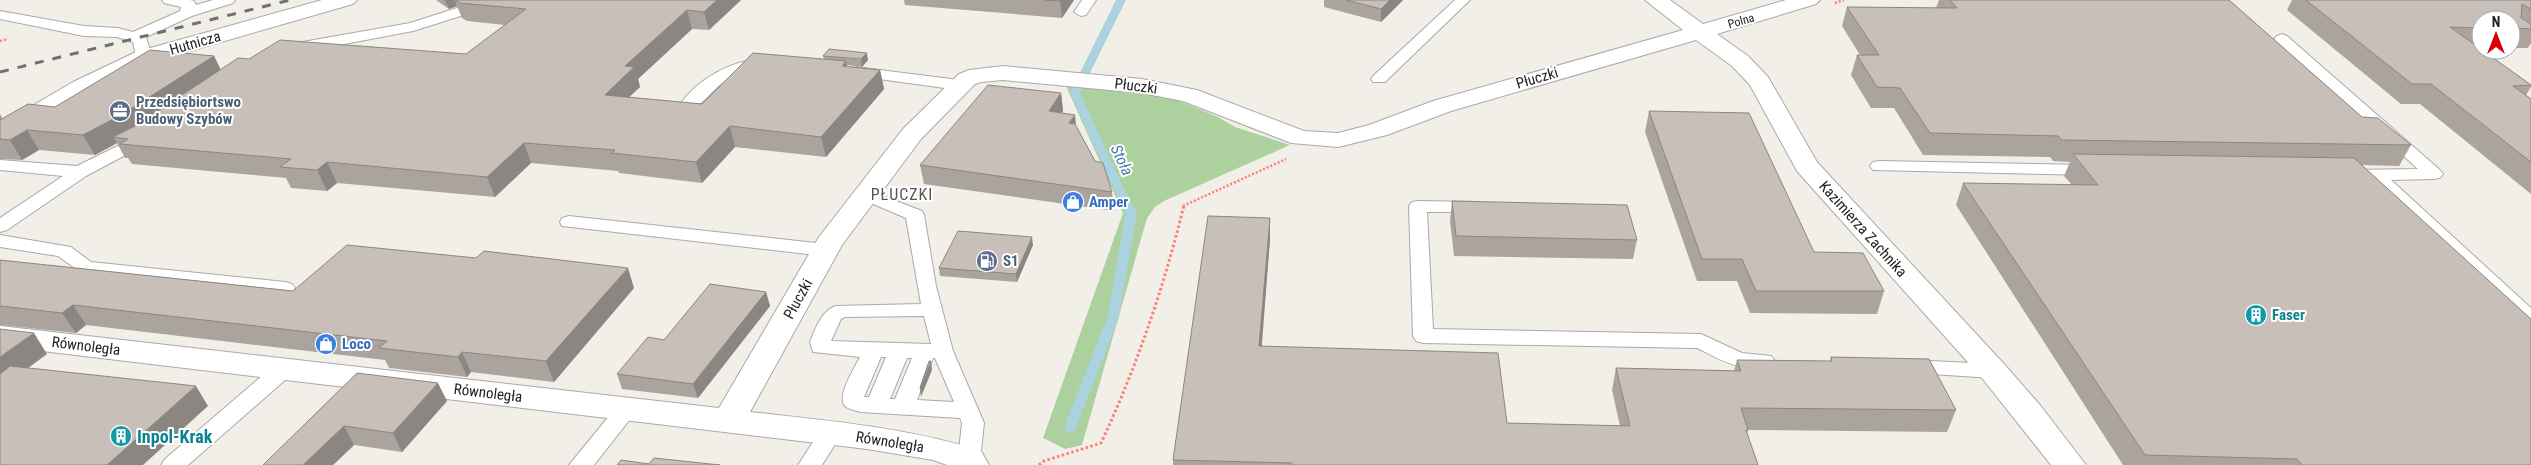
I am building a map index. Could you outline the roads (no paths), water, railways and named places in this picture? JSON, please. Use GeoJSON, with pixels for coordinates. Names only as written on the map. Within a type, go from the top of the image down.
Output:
{"type":"FeatureCollection","features":[{"type":"Feature","properties":{"kind":"street","name":"Hutnicza"},"geometry":{"type":"LineString","coordinates":[[0,135],[81,86],[139,47],[346,0]]}},
{"type":"Feature","properties":{"kind":"street","name":"Kazimierza Zachnika"},"geometry":{"type":"LineString","coordinates":[[1656,0],[1740,61],[1760,82],[1806,166],[1993,371],[2029,413],[2069,465]]}},
{"type":"Feature","properties":{"kind":"street","name":"Polna"},"geometry":{"type":"LineString","coordinates":[[1701,32],[1809,0]]}},
{"type":"Feature","properties":{"kind":"street","name":"Płuczki"},"geometry":{"type":"LineString","coordinates":[[729,420],[825,250],[912,134],[959,85],[978,75],[990,73],[1072,78],[1142,86],[1189,95],[1300,138],[1350,139],[1442,106],[1701,32]]}},
{"type":"Feature","properties":{"kind":"street","name":"Równoległa"},"geometry":{"type":"LineString","coordinates":[[0,336],[831,433],[936,449],[971,463]]}},
{"type":"Feature","properties":{"kind":"lane"},"geometry":{"type":"LineString","coordinates":[[169,0],[189,4],[188,13]]}},
{"type":"Feature","properties":{"kind":"lane"},"geometry":{"type":"LineString","coordinates":[[0,15],[139,47],[188,13],[228,0]]}},
{"type":"Feature","properties":{"kind":"lane"},"geometry":{"type":"LineString","coordinates":[[279,55],[298,47],[413,27],[497,0]]}},
{"type":"Feature","properties":{"kind":"lane"},"geometry":{"type":"LineString","coordinates":[[1379,79],[1463,0]]}},
{"type":"Feature","properties":{"kind":"lane"},"geometry":{"type":"LineString","coordinates":[[2282,39],[2434,174],[2335,174]]}},
{"type":"Feature","properties":{"kind":"lane"},"geometry":{"type":"LineString","coordinates":[[687,106],[722,74],[735,67],[753,63],[777,64]]}},
{"type":"Feature","properties":{"kind":"lane"},"geometry":{"type":"LineString","coordinates":[[843,71],[959,85]]}},
{"type":"Feature","properties":{"kind":"lane"},"geometry":{"type":"LineString","coordinates":[[0,226],[80,172],[155,130]]}},
{"type":"Feature","properties":{"kind":"lane"},"geometry":{"type":"LineString","coordinates":[[0,165],[80,172]]}},
{"type":"Feature","properties":{"kind":"lane"},"geometry":{"type":"LineString","coordinates":[[1879,166],[2107,170]]}},
{"type":"Feature","properties":{"kind":"lane"},"geometry":{"type":"LineString","coordinates":[[2375,175],[2531,319]]}},
{"type":"Feature","properties":{"kind":"lane"},"geometry":{"type":"LineString","coordinates":[[866,194],[915,215],[926,286],[932,310],[934,351],[973,423],[971,463]]}},
{"type":"Feature","properties":{"kind":"lane"},"geometry":{"type":"LineString","coordinates":[[1493,207],[1418,206],[1422,336],[1701,341],[1738,360],[1786,362]]}},
{"type":"Feature","properties":{"kind":"lane"},"geometry":{"type":"LineString","coordinates":[[569,222],[825,250]]}},
{"type":"Feature","properties":{"kind":"lane"},"geometry":{"type":"LineString","coordinates":[[0,241],[64,251],[86,267],[285,288]]}},
{"type":"Feature","properties":{"kind":"lane"},"geometry":{"type":"LineString","coordinates":[[932,310],[842,311],[833,316],[820,342],[820,347],[825,349],[934,351]]}},
{"type":"Feature","properties":{"kind":"lane"},"geometry":{"type":"LineString","coordinates":[[874,350],[852,398],[855,403],[968,411]]}},
{"type":"Feature","properties":{"kind":"lane"},"geometry":{"type":"LineString","coordinates":[[876,405],[900,350]]}},
{"type":"Feature","properties":{"kind":"lane"},"geometry":{"type":"LineString","coordinates":[[903,407],[934,351]]}},
{"type":"Feature","properties":{"kind":"lane"},"geometry":{"type":"LineString","coordinates":[[1890,366],[1993,371]]}},
{"type":"Feature","properties":{"kind":"lane"},"geometry":{"type":"LineString","coordinates":[[173,465],[284,369]]}},
{"type":"Feature","properties":{"kind":"lane"},"geometry":{"type":"LineString","coordinates":[[581,465],[627,409]]}},
{"type":"Feature","properties":{"kind":"lane"},"geometry":{"type":"LineString","coordinates":[[810,465],[831,433]]}},
{"type":"Feature","properties":{"kind":"waterway","name":"Stoła"},"geometry":{"type":"LineString","coordinates":[[1121,0],[1075,93],[1127,206]]}},
{"type":"Feature","properties":{"kind":"waterway","name":"Stoła"},"geometry":{"type":"LineString","coordinates":[[1070,427],[1113,318],[1131,214],[1127,205]]}},
{"type":"Feature","properties":{"kind":"railway"},"geometry":{"type":"LineString","coordinates":[[0,72],[290,0]]}},
{"type":"Feature","properties":{"kind":"place","name":"Przedsiębiortswo Budowy Szybów"},"geometry":{"type":"Point","coordinates":[120,111]}},
{"type":"Feature","properties":{"kind":"place","name":"Amper"},"geometry":{"type":"Point","coordinates":[1073,202]}},
{"type":"Feature","properties":{"kind":"place","name":"S1"},"geometry":{"type":"Point","coordinates":[987,261]}},
{"type":"Feature","properties":{"kind":"place","name":"Faser"},"geometry":{"type":"Point","coordinates":[2256,315]}},
{"type":"Feature","properties":{"kind":"place","name":"Loco"},"geometry":{"type":"Point","coordinates":[326,344]}},
{"type":"Feature","properties":{"kind":"place","name":"Inpol-Krak"},"geometry":{"type":"Point","coordinates":[121,436]}},
{"type":"Feature","properties":{"kind":"district","name":"PŁUCZKI"},"geometry":{"type":"Point","coordinates":[902,194]}}]}
